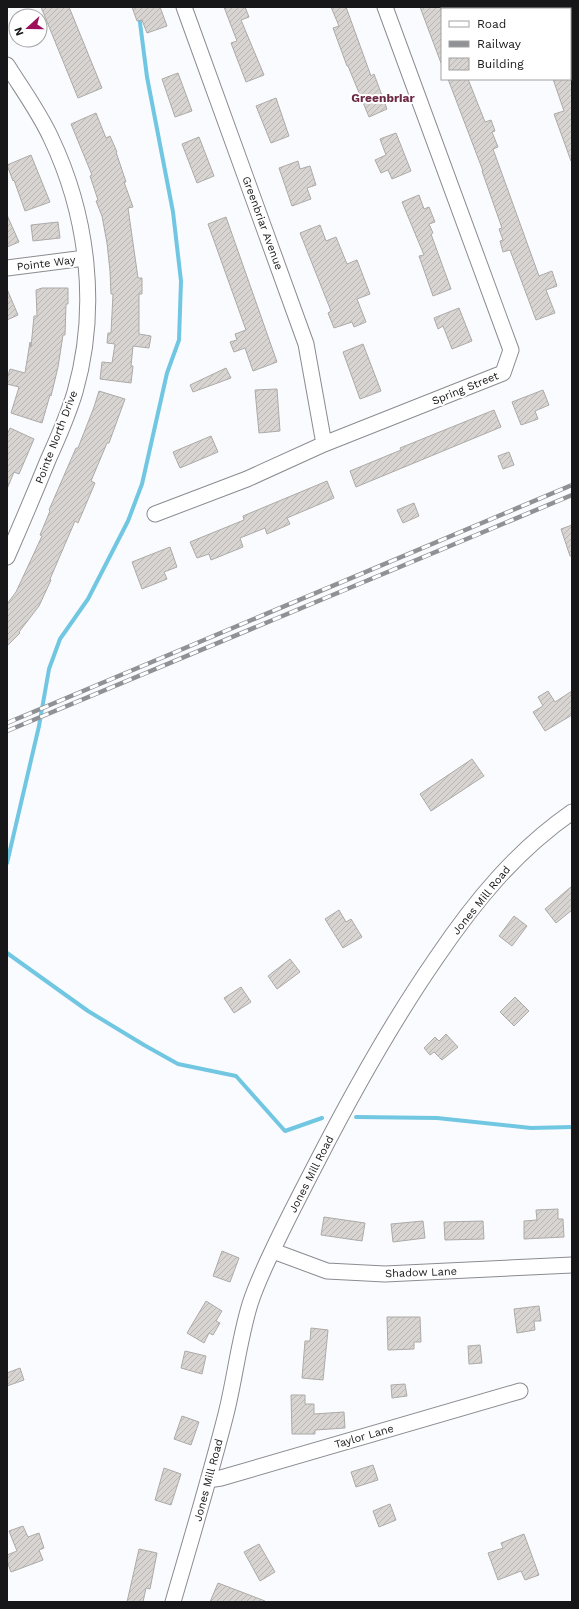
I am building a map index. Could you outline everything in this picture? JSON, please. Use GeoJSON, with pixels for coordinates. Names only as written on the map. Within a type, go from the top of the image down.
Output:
{"type":"FeatureCollection","features":[{"type":"Feature","properties":{"kind":"street","name":"Greenbriar Avenue"},"geometry":{"type":"LineString","coordinates":[[184,7],[306,344],[324,444]]}},
{"type":"Feature","properties":{"kind":"street","name":"Spring Street"},"geometry":{"type":"LineString","coordinates":[[155,514],[247,479],[324,444],[503,373],[511,350],[385,7]]}},
{"type":"Feature","properties":{"kind":"street","name":"Pointe North Drive"},"geometry":{"type":"LineString","coordinates":[[7,65],[38,114],[61,160],[77,209],[85,258],[88,298],[83,357],[75,392],[63,426],[7,558]]}},
{"type":"Feature","properties":{"kind":"street","name":"Pointe Way"},"geometry":{"type":"LineString","coordinates":[[7,268],[85,258]]}},
{"type":"Feature","properties":{"kind":"street","name":"Jones Mill Road"},"geometry":{"type":"LineString","coordinates":[[173,1602],[226,1412],[251,1302],[273,1251],[308,1178],[358,1084],[418,983],[447,942],[498,877],[537,838],[572,812]]}},
{"type":"Feature","properties":{"kind":"street","name":"Shadow Lane"},"geometry":{"type":"LineString","coordinates":[[273,1251],[327,1271],[385,1274],[572,1265]]}},
{"type":"Feature","properties":{"kind":"street","name":"Taylor Lane"},"geometry":{"type":"LineString","coordinates":[[208,1480],[221,1478],[520,1391]]}},
{"type":"Feature","properties":{"kind":"building"},"geometry":{"type":"Polygon","coordinates":[[[69,7],[102,88],[78,98],[48,24],[48,8],[41,8],[69,7]]]}},
{"type":"Feature","properties":{"kind":"building"},"geometry":{"type":"Polygon","coordinates":[[[132,7],[160,7],[167,26],[147,33],[142,20],[137,21],[132,7]]]}},
{"type":"Feature","properties":{"kind":"building"},"geometry":{"type":"Polygon","coordinates":[[[224,7],[245,7],[249,17],[241,20],[264,75],[246,82],[231,43],[237,41],[224,7]]]}},
{"type":"Feature","properties":{"kind":"building"},"geometry":{"type":"Polygon","coordinates":[[[331,7],[346,7],[371,76],[374,74],[387,109],[369,117],[347,66],[333,28],[339,26],[331,7]]]}},
{"type":"Feature","properties":{"kind":"building"},"geometry":{"type":"Polygon","coordinates":[[[420,7],[440,7],[441,10],[441,63],[420,7]]]}},
{"type":"Feature","properties":{"kind":"building"},"geometry":{"type":"Polygon","coordinates":[[[178,73],[192,111],[175,117],[162,79],[178,73]]]}},
{"type":"Feature","properties":{"kind":"building"},"geometry":{"type":"Polygon","coordinates":[[[448,80],[468,80],[485,122],[491,120],[495,131],[492,132],[498,147],[493,149],[539,276],[552,271],[557,286],[546,290],[555,313],[536,320],[510,250],[503,252],[500,241],[503,240],[499,229],[502,228],[483,171],[448,80]]]}},
{"type":"Feature","properties":{"kind":"building"},"geometry":{"type":"Polygon","coordinates":[[[553,80],[570,80],[572,83],[572,161],[554,114],[564,111],[553,80]]]}},
{"type":"Feature","properties":{"kind":"building"},"geometry":{"type":"Polygon","coordinates":[[[276,98],[289,136],[271,143],[256,106],[276,98]]]}},
{"type":"Feature","properties":{"kind":"building"},"geometry":{"type":"Polygon","coordinates":[[[96,113],[106,138],[110,136],[117,152],[126,182],[124,182],[133,207],[128,208],[138,278],[142,278],[142,294],[139,294],[139,334],[151,336],[149,348],[133,346],[131,383],[100,379],[102,362],[112,363],[115,344],[107,343],[108,333],[111,333],[113,294],[111,294],[107,243],[102,216],[96,201],[98,200],[90,176],[92,175],[71,124],[96,113]]]}},
{"type":"Feature","properties":{"kind":"building"},"geometry":{"type":"Polygon","coordinates":[[[396,133],[411,171],[392,179],[388,170],[381,173],[375,160],[386,155],[380,139],[396,133]]]}},
{"type":"Feature","properties":{"kind":"building"},"geometry":{"type":"Polygon","coordinates":[[[199,137],[214,176],[197,183],[182,144],[199,137]]]}},
{"type":"Feature","properties":{"kind":"building"},"geometry":{"type":"Polygon","coordinates":[[[31,155],[50,202],[25,211],[7,165],[31,155]]]}},
{"type":"Feature","properties":{"kind":"building"},"geometry":{"type":"Polygon","coordinates":[[[298,161],[300,169],[310,166],[316,185],[307,188],[311,199],[292,206],[279,168],[298,161]]]}},
{"type":"Feature","properties":{"kind":"building"},"geometry":{"type":"Polygon","coordinates":[[[419,195],[424,209],[429,207],[435,222],[429,224],[433,233],[431,234],[451,289],[433,296],[419,256],[424,255],[402,202],[419,195]]]}},
{"type":"Feature","properties":{"kind":"building"},"geometry":{"type":"Polygon","coordinates":[[[7,215],[19,242],[7,247],[7,215]]]}},
{"type":"Feature","properties":{"kind":"building"},"geometry":{"type":"Polygon","coordinates":[[[226,217],[277,362],[253,371],[245,348],[234,352],[230,342],[237,340],[235,334],[246,330],[208,224],[226,217]]]}},
{"type":"Feature","properties":{"kind":"building"},"geometry":{"type":"Polygon","coordinates":[[[58,222],[60,238],[33,241],[31,225],[58,222]]]}},
{"type":"Feature","properties":{"kind":"building"},"geometry":{"type":"Polygon","coordinates":[[[320,225],[326,241],[336,237],[347,264],[357,260],[370,294],[357,299],[366,322],[354,327],[352,322],[334,328],[328,313],[331,311],[300,233],[320,225]]]}},
{"type":"Feature","properties":{"kind":"building"},"geometry":{"type":"Polygon","coordinates":[[[42,288],[68,288],[68,304],[66,304],[65,335],[63,335],[58,367],[51,396],[50,395],[42,423],[11,413],[19,387],[7,384],[7,379],[10,369],[25,373],[30,342],[31,347],[34,316],[37,316],[36,290],[42,288]]]}},
{"type":"Feature","properties":{"kind":"building"},"geometry":{"type":"Polygon","coordinates":[[[7,289],[18,315],[7,320],[7,289]]]}},
{"type":"Feature","properties":{"kind":"building"},"geometry":{"type":"Polygon","coordinates":[[[459,308],[472,341],[452,349],[443,326],[438,329],[434,318],[459,308]]]}},
{"type":"Feature","properties":{"kind":"building"},"geometry":{"type":"Polygon","coordinates":[[[363,344],[381,391],[360,399],[343,352],[363,344]]]}},
{"type":"Feature","properties":{"kind":"building"},"geometry":{"type":"Polygon","coordinates":[[[226,368],[231,378],[193,392],[190,385],[226,368]]]}},
{"type":"Feature","properties":{"kind":"building"},"geometry":{"type":"Polygon","coordinates":[[[277,389],[280,431],[259,433],[255,390],[277,389]]]}},
{"type":"Feature","properties":{"kind":"building"},"geometry":{"type":"Polygon","coordinates":[[[543,390],[549,405],[535,411],[538,419],[521,425],[512,402],[543,390]]]}},
{"type":"Feature","properties":{"kind":"building"},"geometry":{"type":"Polygon","coordinates":[[[99,391],[125,399],[109,443],[107,443],[91,481],[95,483],[78,523],[75,521],[39,606],[19,632],[20,633],[7,646],[7,604],[16,592],[42,536],[40,535],[50,511],[49,510],[76,448],[78,448],[99,391]]]}},
{"type":"Feature","properties":{"kind":"building"},"geometry":{"type":"Polygon","coordinates":[[[494,410],[501,427],[356,487],[350,471],[401,450],[400,448],[494,410]]]}},
{"type":"Feature","properties":{"kind":"building"},"geometry":{"type":"Polygon","coordinates":[[[10,428],[34,439],[19,474],[14,472],[7,489],[7,435],[10,428]]]}},
{"type":"Feature","properties":{"kind":"building"},"geometry":{"type":"Polygon","coordinates":[[[211,436],[218,452],[180,468],[173,452],[211,436]]]}},
{"type":"Feature","properties":{"kind":"building"},"geometry":{"type":"Polygon","coordinates":[[[509,452],[514,465],[503,469],[498,456],[509,452]]]}},
{"type":"Feature","properties":{"kind":"building"},"geometry":{"type":"Polygon","coordinates":[[[327,481],[334,498],[287,518],[290,524],[267,534],[265,528],[240,538],[243,547],[211,560],[209,554],[197,558],[190,542],[244,520],[243,516],[327,481]]]}},
{"type":"Feature","properties":{"kind":"building"},"geometry":{"type":"Polygon","coordinates":[[[414,503],[419,516],[403,523],[397,510],[414,503]]]}},
{"type":"Feature","properties":{"kind":"building"},"geometry":{"type":"Polygon","coordinates":[[[572,525],[572,556],[570,556],[561,529],[572,525]]]}},
{"type":"Feature","properties":{"kind":"building"},"geometry":{"type":"Polygon","coordinates":[[[170,547],[177,567],[164,572],[167,579],[142,589],[132,562],[170,547]]]}},
{"type":"Feature","properties":{"kind":"building"},"geometry":{"type":"Polygon","coordinates":[[[548,691],[555,702],[572,691],[572,715],[545,731],[533,712],[543,706],[538,697],[548,691]]]}},
{"type":"Feature","properties":{"kind":"building"},"geometry":{"type":"Polygon","coordinates":[[[472,759],[484,776],[431,811],[420,794],[472,759]]]}},
{"type":"Feature","properties":{"kind":"building"},"geometry":{"type":"Polygon","coordinates":[[[572,886],[572,910],[556,923],[545,909],[572,886]]]}},
{"type":"Feature","properties":{"kind":"building"},"geometry":{"type":"Polygon","coordinates":[[[339,910],[346,922],[351,919],[362,937],[343,948],[325,919],[339,910]]]}},
{"type":"Feature","properties":{"kind":"building"},"geometry":{"type":"Polygon","coordinates":[[[514,916],[527,926],[512,946],[499,936],[514,916]]]}},
{"type":"Feature","properties":{"kind":"building"},"geometry":{"type":"Polygon","coordinates":[[[290,959],[300,972],[277,989],[268,976],[290,959]]]}},
{"type":"Feature","properties":{"kind":"building"},"geometry":{"type":"Polygon","coordinates":[[[241,987],[251,1002],[234,1013],[224,998],[241,987]]]}},
{"type":"Feature","properties":{"kind":"building"},"geometry":{"type":"Polygon","coordinates":[[[515,997],[529,1011],[514,1026],[500,1012],[515,997]]]}},
{"type":"Feature","properties":{"kind":"building"},"geometry":{"type":"Polygon","coordinates":[[[446,1034],[458,1047],[442,1060],[434,1052],[430,1055],[424,1048],[435,1037],[439,1041],[446,1034]]]}},
{"type":"Feature","properties":{"kind":"building"},"geometry":{"type":"Polygon","coordinates":[[[558,1209],[558,1219],[563,1219],[564,1237],[524,1239],[524,1221],[537,1220],[536,1210],[558,1209]]]}},
{"type":"Feature","properties":{"kind":"building"},"geometry":{"type":"Polygon","coordinates":[[[324,1217],[365,1223],[362,1241],[321,1235],[324,1217]]]}},
{"type":"Feature","properties":{"kind":"building"},"geometry":{"type":"Polygon","coordinates":[[[423,1221],[425,1238],[393,1242],[391,1224],[423,1221]]]}},
{"type":"Feature","properties":{"kind":"building"},"geometry":{"type":"Polygon","coordinates":[[[483,1221],[484,1239],[445,1240],[444,1222],[483,1221]]]}},
{"type":"Feature","properties":{"kind":"building"},"geometry":{"type":"Polygon","coordinates":[[[222,1251],[239,1258],[230,1282],[213,1276],[222,1251]]]}},
{"type":"Feature","properties":{"kind":"building"},"geometry":{"type":"Polygon","coordinates":[[[206,1301],[222,1311],[216,1321],[220,1323],[213,1335],[209,1333],[204,1343],[187,1333],[206,1301]]]}},
{"type":"Feature","properties":{"kind":"building"},"geometry":{"type":"Polygon","coordinates":[[[539,1306],[541,1321],[534,1321],[535,1330],[517,1333],[514,1309],[539,1306]]]}},
{"type":"Feature","properties":{"kind":"building"},"geometry":{"type":"Polygon","coordinates":[[[387,1317],[420,1317],[421,1342],[414,1342],[414,1349],[388,1350],[387,1317]]]}},
{"type":"Feature","properties":{"kind":"building"},"geometry":{"type":"Polygon","coordinates":[[[311,1328],[328,1330],[323,1380],[302,1378],[305,1341],[310,1341],[311,1328]]]}},
{"type":"Feature","properties":{"kind":"building"},"geometry":{"type":"Polygon","coordinates":[[[480,1345],[482,1363],[469,1364],[468,1346],[480,1345]]]}},
{"type":"Feature","properties":{"kind":"building"},"geometry":{"type":"Polygon","coordinates":[[[185,1351],[206,1356],[202,1374],[181,1368],[185,1351]]]}},
{"type":"Feature","properties":{"kind":"building"},"geometry":{"type":"Polygon","coordinates":[[[20,1368],[24,1380],[7,1386],[7,1373],[20,1368]]]}},
{"type":"Feature","properties":{"kind":"building"},"geometry":{"type":"Polygon","coordinates":[[[405,1384],[407,1396],[392,1398],[391,1385],[405,1384]]]}},
{"type":"Feature","properties":{"kind":"building"},"geometry":{"type":"Polygon","coordinates":[[[291,1395],[305,1395],[305,1404],[314,1404],[314,1414],[344,1412],[345,1428],[315,1430],[315,1434],[292,1434],[291,1395]]]}},
{"type":"Feature","properties":{"kind":"building"},"geometry":{"type":"Polygon","coordinates":[[[182,1416],[199,1422],[191,1445],[174,1439],[182,1416]]]}},
{"type":"Feature","properties":{"kind":"building"},"geometry":{"type":"Polygon","coordinates":[[[373,1465],[378,1480],[356,1487],[351,1472],[373,1465]]]}},
{"type":"Feature","properties":{"kind":"building"},"geometry":{"type":"Polygon","coordinates":[[[164,1468],[181,1474],[171,1505],[155,1500],[164,1468]]]}},
{"type":"Feature","properties":{"kind":"building"},"geometry":{"type":"Polygon","coordinates":[[[390,1504],[396,1520],[379,1527],[373,1511],[390,1504]]]}},
{"type":"Feature","properties":{"kind":"building"},"geometry":{"type":"Polygon","coordinates":[[[23,1526],[28,1537],[39,1533],[44,1548],[39,1550],[43,1560],[11,1572],[7,1561],[7,1555],[17,1551],[9,1531],[23,1526]]]}},
{"type":"Feature","properties":{"kind":"building"},"geometry":{"type":"Polygon","coordinates":[[[524,1534],[539,1575],[525,1580],[521,1571],[498,1580],[488,1553],[503,1548],[501,1543],[524,1534]]]}},
{"type":"Feature","properties":{"kind":"building"},"geometry":{"type":"Polygon","coordinates":[[[259,1544],[275,1572],[260,1581],[244,1552],[259,1544]]]}},
{"type":"Feature","properties":{"kind":"building"},"geometry":{"type":"Polygon","coordinates":[[[139,1549],[157,1553],[150,1589],[146,1588],[143,1602],[127,1602],[139,1549]]]}},
{"type":"Feature","properties":{"kind":"building"},"geometry":{"type":"Polygon","coordinates":[[[218,1583],[265,1601],[265,1602],[210,1602],[218,1583]]]}},
{"type":"Feature","properties":{"kind":"waterway"},"geometry":{"type":"LineString","coordinates":[[7,863],[39,726],[49,669],[60,639],[88,599],[128,521],[142,484],[167,373],[179,340],[181,281],[173,212],[147,77],[138,7]]}},
{"type":"Feature","properties":{"kind":"waterway"},"geometry":{"type":"LineString","coordinates":[[7,953],[88,1011],[178,1064],[236,1076],[285,1131],[322,1118]]}},
{"type":"Feature","properties":{"kind":"waterway"},"geometry":{"type":"LineString","coordinates":[[356,1117],[437,1118],[531,1128],[572,1127]]}},
{"type":"Feature","properties":{"kind":"railway"},"geometry":{"type":"LineString","coordinates":[[7,723],[572,485]]}},
{"type":"Feature","properties":{"kind":"railway"},"geometry":{"type":"LineString","coordinates":[[7,731],[572,495]]}},
{"type":"Feature","properties":{"kind":"district","name":"Greenbriar"},"geometry":{"type":"Point","coordinates":[383,98]}}]}
